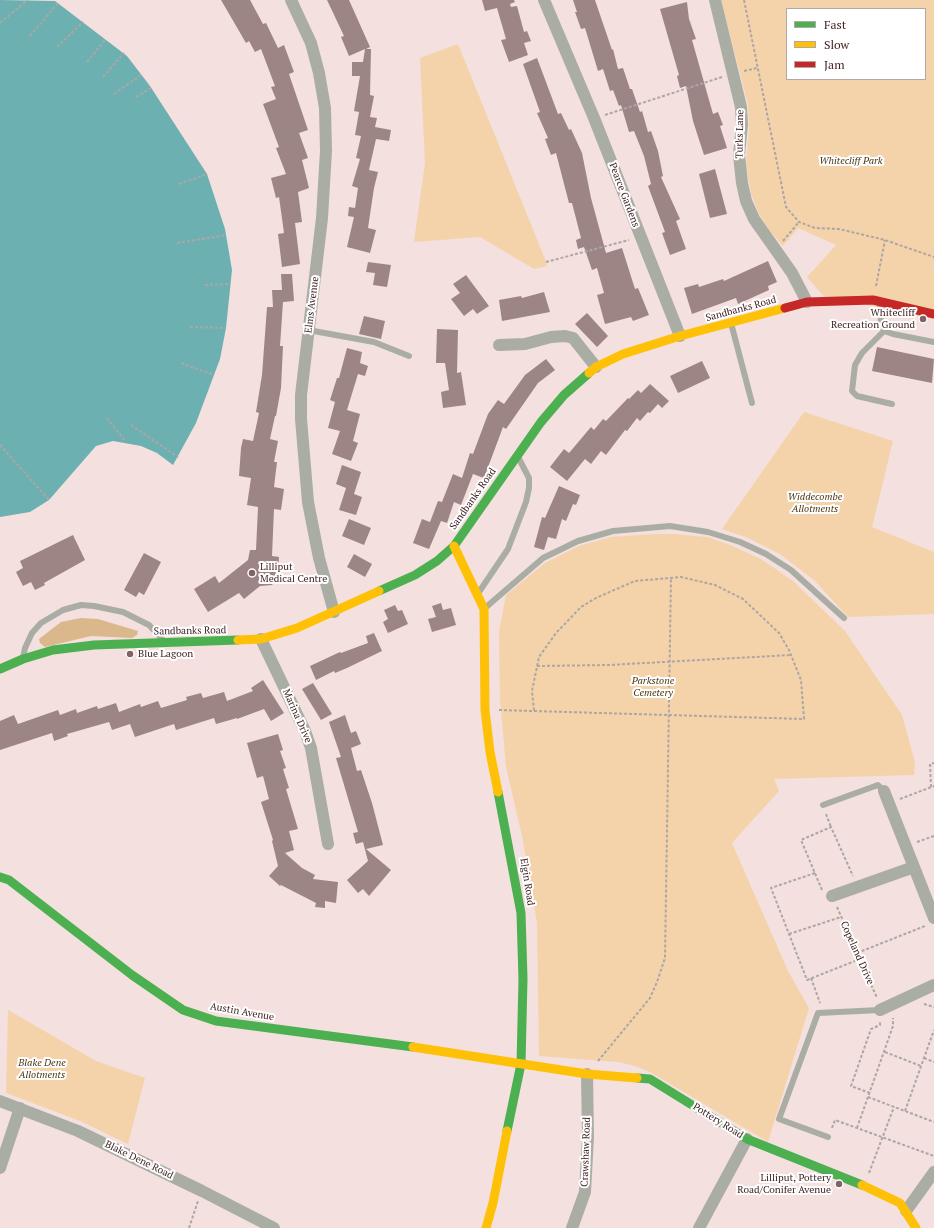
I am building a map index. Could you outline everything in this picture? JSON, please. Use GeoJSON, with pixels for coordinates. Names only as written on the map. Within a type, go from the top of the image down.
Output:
{"type":"FeatureCollection","features":[{"type":"Feature","properties":{"kind":"street","name":"Elms Avenue"},"geometry":{"type":"LineString","coordinates":[[291,0],[311,43],[319,74],[325,108],[326,151],[322,218],[301,394],[302,448],[308,502],[318,558],[334,612]]}},
{"type":"Feature","properties":{"kind":"street","name":"Pearce Gardens"},"geometry":{"type":"LineString","coordinates":[[544,0],[594,118],[680,336]]}},
{"type":"Feature","properties":{"kind":"street","name":"Turks Lane"},"geometry":{"type":"LineString","coordinates":[[715,0],[741,106],[742,125],[739,155],[742,183],[754,219],[776,249],[807,302]]}},
{"type":"Feature","properties":{"kind":"street","name":"Sandbanks Road"},"geometry":{"type":"LineString","coordinates":[[0,669],[23,659],[53,650],[94,645],[261,639],[297,628],[415,575],[437,561],[454,546],[541,422],[564,395],[596,367],[622,354],[680,336],[807,302],[877,300],[934,314]]}},
{"type":"Feature","properties":{"kind":"street"},"geometry":{"type":"LineString","coordinates":[[499,345],[525,344],[551,336],[566,336],[573,338],[596,367]]}},
{"type":"Feature","properties":{"kind":"street","name":"Elgin Road"},"geometry":{"type":"LineString","coordinates":[[454,546],[484,609],[485,710],[490,752],[512,852],[521,913],[523,979],[521,1064],[493,1204],[486,1228]]}},
{"type":"Feature","properties":{"kind":"street","name":"Marina Drive"},"geometry":{"type":"LineString","coordinates":[[261,639],[306,731],[311,748],[328,844]]}},
{"type":"Feature","properties":{"kind":"street"},"geometry":{"type":"LineString","coordinates":[[884,791],[914,867],[930,921]]}},
{"type":"Feature","properties":{"kind":"street"},"geometry":{"type":"LineString","coordinates":[[832,896],[914,867]]}},
{"type":"Feature","properties":{"kind":"street","name":"Austin Avenue"},"geometry":{"type":"LineString","coordinates":[[0,877],[8,880],[132,975],[183,1010],[216,1021],[373,1041],[521,1064]]}},
{"type":"Feature","properties":{"kind":"street"},"geometry":{"type":"LineString","coordinates":[[884,1008],[934,985]]}},
{"type":"Feature","properties":{"kind":"street","name":"Pottery Road"},"geometry":{"type":"LineString","coordinates":[[521,1064],[586,1074],[650,1079],[747,1139],[864,1186],[900,1203],[906,1210],[916,1228]]}},
{"type":"Feature","properties":{"kind":"street","name":"Crawshaw Road"},"geometry":{"type":"LineString","coordinates":[[572,1228],[585,1192],[588,1137],[586,1074]]}},
{"type":"Feature","properties":{"kind":"street","name":"Blake Dene Road"},"geometry":{"type":"LineString","coordinates":[[0,1101],[78,1130],[274,1228]]}},
{"type":"Feature","properties":{"kind":"street"},"geometry":{"type":"LineString","coordinates":[[0,1168],[20,1108]]}},
{"type":"Feature","properties":{"kind":"street"},"geometry":{"type":"LineString","coordinates":[[699,1228],[747,1139]]}},
{"type":"Feature","properties":{"kind":"street"},"geometry":{"type":"LineString","coordinates":[[906,1210],[934,1172]]}},
{"type":"Feature","properties":{"kind":"lane"},"geometry":{"type":"LineString","coordinates":[[877,300],[884,331]]}},
{"type":"Feature","properties":{"kind":"lane"},"geometry":{"type":"LineString","coordinates":[[731,323],[752,403]]}},
{"type":"Feature","properties":{"kind":"lane"},"geometry":{"type":"LineString","coordinates":[[308,330],[374,342],[409,356]]}},
{"type":"Feature","properties":{"kind":"lane"},"geometry":{"type":"LineString","coordinates":[[884,331],[934,342]]}},
{"type":"Feature","properties":{"kind":"lane"},"geometry":{"type":"LineString","coordinates":[[884,331],[862,353],[855,366],[852,391],[857,396],[892,404]]}},
{"type":"Feature","properties":{"kind":"lane"},"geometry":{"type":"LineString","coordinates":[[478,594],[508,549],[526,502],[529,488],[529,478],[517,456]]}},
{"type":"Feature","properties":{"kind":"lane"},"geometry":{"type":"LineString","coordinates":[[484,609],[543,558],[578,541],[613,531],[670,526],[708,532],[740,542],[766,554],[791,570],[844,618]]}},
{"type":"Feature","properties":{"kind":"lane"},"geometry":{"type":"LineString","coordinates":[[23,659],[25,648],[32,633],[41,623],[63,610],[82,605],[101,607],[122,612],[149,625],[160,638],[168,643]]}},
{"type":"Feature","properties":{"kind":"lane"},"geometry":{"type":"LineString","coordinates":[[823,805],[878,785],[884,791]]}},
{"type":"Feature","properties":{"kind":"lane"},"geometry":{"type":"LineString","coordinates":[[828,1137],[779,1119],[818,1014],[884,1008]]}},
{"type":"Feature","properties":{"kind":"path"},"geometry":{"type":"LineString","coordinates":[[0,22],[28,0]]}},
{"type":"Feature","properties":{"kind":"path"},"geometry":{"type":"LineString","coordinates":[[744,0],[786,207],[799,222],[815,228],[839,229],[885,240],[934,257]]}},
{"type":"Feature","properties":{"kind":"path"},"geometry":{"type":"LineString","coordinates":[[30,36],[58,3]]}},
{"type":"Feature","properties":{"kind":"path"},"geometry":{"type":"LineString","coordinates":[[57,47],[84,22]]}},
{"type":"Feature","properties":{"kind":"path"},"geometry":{"type":"LineString","coordinates":[[87,62],[106,39]]}},
{"type":"Feature","properties":{"kind":"path"},"geometry":{"type":"LineString","coordinates":[[103,77],[124,53]]}},
{"type":"Feature","properties":{"kind":"path"},"geometry":{"type":"LineString","coordinates":[[594,118],[757,68]]}},
{"type":"Feature","properties":{"kind":"path"},"geometry":{"type":"LineString","coordinates":[[114,94],[142,75]]}},
{"type":"Feature","properties":{"kind":"path"},"geometry":{"type":"LineString","coordinates":[[136,97],[151,88]]}},
{"type":"Feature","properties":{"kind":"path"},"geometry":{"type":"LineString","coordinates":[[179,184],[207,174]]}},
{"type":"Feature","properties":{"kind":"path"},"geometry":{"type":"LineString","coordinates":[[776,249],[799,222]]}},
{"type":"Feature","properties":{"kind":"path"},"geometry":{"type":"LineString","coordinates":[[177,243],[226,235]]}},
{"type":"Feature","properties":{"kind":"path"},"geometry":{"type":"LineString","coordinates":[[546,262],[640,237]]}},
{"type":"Feature","properties":{"kind":"path"},"geometry":{"type":"LineString","coordinates":[[877,300],[885,240]]}},
{"type":"Feature","properties":{"kind":"path"},"geometry":{"type":"LineString","coordinates":[[205,285],[230,284]]}},
{"type":"Feature","properties":{"kind":"path"},"geometry":{"type":"LineString","coordinates":[[190,327],[226,328]]}},
{"type":"Feature","properties":{"kind":"path"},"geometry":{"type":"LineString","coordinates":[[180,363],[214,375]]}},
{"type":"Feature","properties":{"kind":"path"},"geometry":{"type":"LineString","coordinates":[[108,418],[126,442]]}},
{"type":"Feature","properties":{"kind":"path"},"geometry":{"type":"LineString","coordinates":[[131,425],[178,457]]}},
{"type":"Feature","properties":{"kind":"path"},"geometry":{"type":"LineString","coordinates":[[0,444],[49,500]]}},
{"type":"Feature","properties":{"kind":"path"},"geometry":{"type":"LineString","coordinates":[[586,1074],[650,998],[665,958],[670,577]]}},
{"type":"Feature","properties":{"kind":"path"},"geometry":{"type":"LineString","coordinates":[[485,710],[804,719],[801,680],[792,655],[779,633],[743,599],[727,590],[701,580],[680,577],[635,581],[596,598],[581,607],[556,633],[539,657],[532,691],[534,711]]}},
{"type":"Feature","properties":{"kind":"path"},"geometry":{"type":"LineString","coordinates":[[537,666],[669,662],[792,655]]}},
{"type":"Feature","properties":{"kind":"path"},"geometry":{"type":"LineString","coordinates":[[931,787],[930,764],[934,763]]}},
{"type":"Feature","properties":{"kind":"path"},"geometry":{"type":"LineString","coordinates":[[889,803],[934,786]]}},
{"type":"Feature","properties":{"kind":"path"},"geometry":{"type":"LineString","coordinates":[[823,805],[858,888]]}},
{"type":"Feature","properties":{"kind":"path","name":"Copeland Drive"},"geometry":{"type":"LineString","coordinates":[[831,827],[801,840],[826,899],[832,896],[857,953],[893,1026],[857,1128]]}},
{"type":"Feature","properties":{"kind":"path"},"geometry":{"type":"LineString","coordinates":[[906,847],[934,836]]}},
{"type":"Feature","properties":{"kind":"path"},"geometry":{"type":"LineString","coordinates":[[815,873],[771,888],[807,980],[860,959]]}},
{"type":"Feature","properties":{"kind":"path"},"geometry":{"type":"LineString","coordinates":[[789,934],[842,917]]}},
{"type":"Feature","properties":{"kind":"path"},"geometry":{"type":"LineString","coordinates":[[857,953],[930,921]]}},
{"type":"Feature","properties":{"kind":"path"},"geometry":{"type":"LineString","coordinates":[[811,978],[824,1013]]}},
{"type":"Feature","properties":{"kind":"path"},"geometry":{"type":"LineString","coordinates":[[870,1093],[850,1086],[872,1029],[880,1025],[884,1008]]}},
{"type":"Feature","properties":{"kind":"path"},"geometry":{"type":"LineString","coordinates":[[905,1111],[934,1030]]}},
{"type":"Feature","properties":{"kind":"path"},"geometry":{"type":"LineString","coordinates":[[884,1052],[921,1066]]}},
{"type":"Feature","properties":{"kind":"path"},"geometry":{"type":"LineString","coordinates":[[924,1058],[934,1062]]}},
{"type":"Feature","properties":{"kind":"path"},"geometry":{"type":"LineString","coordinates":[[868,1097],[934,1122]]}},
{"type":"Feature","properties":{"kind":"path"},"geometry":{"type":"LineString","coordinates":[[864,1186],[894,1107]]}},
{"type":"Feature","properties":{"kind":"path"},"geometry":{"type":"LineString","coordinates":[[828,1137],[834,1120],[934,1156]]}},
{"type":"Feature","properties":{"kind":"path"},"geometry":{"type":"LineString","coordinates":[[189,1228],[202,1191]]}},
{"type":"Feature","properties":{"kind":"green space","name":"Whitecliff Park"},"geometry":{"type":"Polygon","coordinates":[[[721,0],[934,0],[934,314],[827,300],[807,277],[836,245],[798,228],[783,246],[770,231],[759,214],[751,194],[746,161],[749,130],[748,105],[721,0]]]}},
{"type":"Feature","properties":{"kind":"green space"},"geometry":{"type":"Polygon","coordinates":[[[458,44],[547,266],[534,269],[480,237],[414,242],[425,163],[420,58],[458,44]]]}},
{"type":"Feature","properties":{"kind":"green space","name":"Widdecombe Allotments"},"geometry":{"type":"Polygon","coordinates":[[[804,412],[893,441],[872,527],[934,552],[934,614],[848,617],[815,581],[780,554],[748,538],[722,529],[804,412]]]}},
{"type":"Feature","properties":{"kind":"green space","name":"Parkstone Cemetery"},"geometry":{"type":"Polygon","coordinates":[[[655,534],[707,537],[728,544],[761,559],[793,581],[845,631],[902,715],[915,762],[914,775],[774,779],[779,791],[732,843],[788,971],[809,1008],[768,1142],[650,1072],[635,1066],[618,1062],[539,1056],[537,923],[522,836],[506,767],[500,699],[499,631],[506,595],[545,563],[579,546],[611,537],[655,534]]]}},
{"type":"Feature","properties":{"kind":"green space","name":"Blake Dene Allotments"},"geometry":{"type":"Polygon","coordinates":[[[8,1010],[96,1061],[145,1078],[128,1144],[80,1121],[6,1093],[8,1010]]]}},
{"type":"Feature","properties":{"kind":"shaded area"},"geometry":{"type":"Polygon","coordinates":[[[81,618],[98,619],[138,631],[137,635],[132,638],[91,636],[45,647],[40,643],[39,639],[61,622],[81,618]]]}},
{"type":"Feature","properties":{"kind":"water"},"geometry":{"type":"Polygon","coordinates":[[[0,0],[55,1],[127,56],[150,86],[207,174],[225,229],[232,270],[226,328],[220,359],[196,423],[173,465],[157,453],[141,446],[113,441],[96,446],[49,500],[30,512],[0,517],[0,0]]]}},
{"type":"Feature","properties":{"kind":"building"},"geometry":{"type":"Polygon","coordinates":[[[221,0],[250,0],[263,24],[266,23],[278,48],[284,45],[294,72],[289,74],[308,130],[299,133],[308,158],[302,160],[309,188],[298,192],[302,222],[295,223],[300,264],[282,267],[278,234],[284,233],[279,197],[276,198],[271,178],[286,174],[276,148],[279,147],[263,104],[276,99],[271,87],[275,86],[261,49],[255,52],[249,41],[246,43],[221,0]]]}},
{"type":"Feature","properties":{"kind":"building"},"geometry":{"type":"Polygon","coordinates":[[[327,0],[349,0],[370,47],[366,49],[371,49],[370,95],[374,96],[370,117],[377,118],[375,127],[391,130],[389,141],[376,139],[369,170],[378,172],[368,228],[376,230],[370,253],[347,247],[354,217],[348,216],[349,207],[355,208],[358,188],[352,186],[360,159],[356,158],[361,136],[355,135],[359,112],[354,111],[360,76],[352,76],[352,62],[363,62],[365,49],[349,56],[341,37],[344,36],[327,0]]]}},
{"type":"Feature","properties":{"kind":"building"},"geometry":{"type":"Polygon","coordinates":[[[482,0],[514,0],[515,2],[510,4],[511,7],[517,6],[524,32],[527,31],[531,41],[524,43],[528,55],[509,62],[501,40],[506,39],[497,8],[485,11],[482,0]]]}},
{"type":"Feature","properties":{"kind":"building"},"geometry":{"type":"Polygon","coordinates":[[[573,0],[595,0],[612,50],[613,49],[618,69],[623,68],[640,112],[642,111],[648,132],[651,131],[658,151],[663,176],[661,177],[680,219],[676,221],[686,249],[670,255],[662,233],[665,232],[648,186],[651,184],[644,156],[634,131],[629,132],[621,105],[619,106],[613,90],[610,91],[603,69],[598,71],[585,28],[581,29],[575,12],[577,12],[573,0]]]}},
{"type":"Feature","properties":{"kind":"building"},"geometry":{"type":"Polygon","coordinates":[[[687,2],[689,19],[696,39],[692,40],[713,114],[718,112],[723,125],[720,126],[727,148],[704,155],[693,121],[686,86],[680,88],[677,76],[679,75],[660,9],[687,2]]]}},
{"type":"Feature","properties":{"kind":"building"},"geometry":{"type":"Polygon","coordinates":[[[537,58],[558,114],[561,113],[569,130],[571,129],[582,153],[591,198],[606,253],[622,248],[635,289],[638,288],[649,315],[633,321],[631,317],[605,324],[597,295],[604,293],[597,268],[592,270],[584,247],[578,249],[576,240],[581,238],[572,203],[569,203],[556,153],[551,155],[545,139],[548,138],[537,113],[540,112],[523,64],[537,58]]]}},
{"type":"Feature","properties":{"kind":"building"},"geometry":{"type":"Polygon","coordinates":[[[715,169],[727,214],[710,218],[699,174],[715,169]]]}},
{"type":"Feature","properties":{"kind":"building"},"geometry":{"type":"Polygon","coordinates":[[[768,261],[777,282],[768,286],[769,290],[738,304],[736,298],[692,314],[684,288],[698,284],[699,287],[723,279],[724,281],[768,261]]]}},
{"type":"Feature","properties":{"kind":"building"},"geometry":{"type":"Polygon","coordinates":[[[368,262],[391,265],[387,287],[373,285],[375,273],[366,272],[368,262]]]}},
{"type":"Feature","properties":{"kind":"building"},"geometry":{"type":"Polygon","coordinates":[[[281,274],[292,274],[294,301],[283,302],[280,346],[283,346],[281,388],[270,439],[278,441],[274,462],[277,462],[274,487],[284,489],[281,510],[274,509],[272,556],[279,557],[278,571],[276,571],[272,585],[260,586],[244,599],[239,593],[208,612],[194,589],[215,576],[219,583],[248,560],[250,550],[256,550],[258,507],[247,505],[251,478],[239,476],[241,448],[243,439],[253,441],[259,413],[256,412],[262,375],[267,307],[273,307],[272,290],[282,290],[281,274]]]}},
{"type":"Feature","properties":{"kind":"building"},"geometry":{"type":"Polygon","coordinates":[[[466,275],[489,306],[477,314],[473,309],[464,316],[451,299],[460,293],[453,284],[466,275]]]}},
{"type":"Feature","properties":{"kind":"building"},"geometry":{"type":"Polygon","coordinates":[[[544,292],[550,312],[502,321],[499,300],[521,296],[522,298],[544,292]]]}},
{"type":"Feature","properties":{"kind":"building"},"geometry":{"type":"Polygon","coordinates":[[[587,313],[608,336],[597,347],[575,324],[587,313]]]}},
{"type":"Feature","properties":{"kind":"building"},"geometry":{"type":"Polygon","coordinates":[[[364,316],[385,321],[381,339],[359,334],[364,316]]]}},
{"type":"Feature","properties":{"kind":"building"},"geometry":{"type":"Polygon","coordinates":[[[437,329],[458,330],[457,373],[461,372],[466,405],[443,408],[441,392],[449,390],[445,363],[436,363],[437,329]]]}},
{"type":"Feature","properties":{"kind":"building"},"geometry":{"type":"Polygon","coordinates":[[[877,347],[934,359],[932,383],[872,371],[877,347]]]}},
{"type":"Feature","properties":{"kind":"building"},"geometry":{"type":"Polygon","coordinates":[[[347,348],[362,352],[360,363],[368,366],[365,376],[358,374],[347,410],[360,414],[353,441],[358,443],[351,461],[332,454],[340,431],[328,428],[335,402],[330,400],[337,378],[339,378],[347,348]]]}},
{"type":"Feature","properties":{"kind":"building"},"geometry":{"type":"Polygon","coordinates":[[[546,359],[555,370],[538,383],[506,429],[503,427],[484,478],[473,474],[461,505],[454,502],[447,523],[441,521],[429,549],[413,543],[422,519],[430,522],[438,501],[442,502],[453,474],[462,478],[470,453],[473,454],[488,414],[498,400],[504,404],[525,375],[546,359]]]}},
{"type":"Feature","properties":{"kind":"building"},"geometry":{"type":"Polygon","coordinates":[[[702,361],[710,378],[678,393],[670,376],[702,361]]]}},
{"type":"Feature","properties":{"kind":"building"},"geometry":{"type":"Polygon","coordinates":[[[650,384],[669,401],[662,408],[658,404],[640,421],[637,418],[627,431],[625,430],[606,455],[601,451],[591,464],[585,459],[567,481],[550,467],[564,449],[569,453],[591,427],[594,430],[603,419],[606,421],[628,398],[629,399],[638,390],[641,393],[650,384]]]}},
{"type":"Feature","properties":{"kind":"building"},"geometry":{"type":"Polygon","coordinates":[[[342,465],[361,472],[354,494],[362,497],[356,515],[339,510],[346,488],[336,484],[342,465]]]}},
{"type":"Feature","properties":{"kind":"building"},"geometry":{"type":"Polygon","coordinates":[[[559,486],[580,495],[576,505],[573,504],[566,521],[562,519],[556,539],[548,537],[544,550],[534,547],[542,517],[545,518],[559,486]]]}},
{"type":"Feature","properties":{"kind":"building"},"geometry":{"type":"Polygon","coordinates":[[[349,519],[371,528],[364,545],[342,536],[349,519]]]}},
{"type":"Feature","properties":{"kind":"building"},"geometry":{"type":"Polygon","coordinates":[[[73,535],[85,560],[44,583],[45,585],[35,590],[31,582],[23,586],[16,572],[23,568],[20,561],[73,535]]]}},
{"type":"Feature","properties":{"kind":"building"},"geometry":{"type":"Polygon","coordinates":[[[144,553],[161,562],[144,595],[139,592],[136,597],[124,590],[144,553]]]}},
{"type":"Feature","properties":{"kind":"building"},"geometry":{"type":"Polygon","coordinates":[[[354,554],[372,564],[365,577],[347,567],[354,554]]]}},
{"type":"Feature","properties":{"kind":"building"},"geometry":{"type":"Polygon","coordinates":[[[441,603],[443,610],[451,608],[456,625],[432,632],[428,619],[436,617],[432,606],[441,603]]]}},
{"type":"Feature","properties":{"kind":"building"},"geometry":{"type":"Polygon","coordinates":[[[395,605],[398,611],[402,610],[408,624],[388,633],[383,622],[388,619],[384,610],[395,605]]]}},
{"type":"Feature","properties":{"kind":"building"},"geometry":{"type":"Polygon","coordinates":[[[374,633],[382,651],[347,668],[335,673],[334,671],[316,680],[310,666],[340,652],[341,653],[368,643],[366,636],[374,633]]]}},
{"type":"Feature","properties":{"kind":"building"},"geometry":{"type":"Polygon","coordinates":[[[263,680],[284,713],[271,721],[264,709],[237,719],[216,724],[214,718],[176,730],[174,724],[135,737],[130,724],[112,730],[109,722],[67,734],[68,736],[54,741],[52,733],[0,750],[0,721],[14,715],[18,724],[58,710],[60,715],[76,709],[77,713],[97,706],[98,709],[116,703],[119,712],[140,704],[141,707],[158,701],[161,708],[187,700],[186,697],[201,693],[203,698],[224,692],[227,701],[253,691],[251,688],[263,680]]]}},
{"type":"Feature","properties":{"kind":"building"},"geometry":{"type":"Polygon","coordinates":[[[313,683],[332,714],[321,720],[302,689],[313,683]]]}},
{"type":"Feature","properties":{"kind":"building"},"geometry":{"type":"Polygon","coordinates":[[[345,715],[351,733],[356,731],[361,744],[351,748],[357,771],[361,770],[372,803],[383,845],[366,849],[391,870],[369,896],[363,889],[358,893],[347,880],[368,861],[363,842],[356,844],[353,833],[358,832],[336,758],[341,757],[329,722],[345,715]]]}},
{"type":"Feature","properties":{"kind":"building"},"geometry":{"type":"Polygon","coordinates":[[[278,734],[283,750],[280,751],[286,768],[283,769],[289,788],[286,789],[298,829],[289,831],[294,850],[285,853],[302,868],[315,875],[313,879],[338,882],[336,903],[325,901],[325,908],[315,907],[316,903],[281,885],[280,886],[269,876],[278,866],[273,840],[261,802],[269,799],[263,776],[257,778],[247,743],[278,734]]]}},
{"type":"Feature","properties":{"kind":"traffic: fast"},"geometry":{"type":"LineString","coordinates":[[379,591],[415,575],[437,561],[454,546],[541,422],[564,395],[589,373]]}},
{"type":"Feature","properties":{"kind":"traffic: fast"},"geometry":{"type":"LineString","coordinates":[[0,669],[23,659],[53,650],[94,645],[238,640]]}},
{"type":"Feature","properties":{"kind":"traffic: fast"},"geometry":{"type":"LineString","coordinates":[[498,792],[521,913],[523,979],[521,1064],[507,1131]]}},
{"type":"Feature","properties":{"kind":"traffic: fast"},"geometry":{"type":"LineString","coordinates":[[0,877],[9,880],[132,975],[183,1010],[216,1021],[413,1047]]}},
{"type":"Feature","properties":{"kind":"traffic: fast"},"geometry":{"type":"LineString","coordinates":[[637,1078],[650,1079],[747,1139],[862,1185]]}},
{"type":"Feature","properties":{"kind":"traffic: slow"},"geometry":{"type":"LineString","coordinates":[[589,373],[596,367],[623,354],[680,336],[785,308]]}},
{"type":"Feature","properties":{"kind":"traffic: slow"},"geometry":{"type":"LineString","coordinates":[[454,546],[484,609],[485,710],[490,752],[498,792]]}},
{"type":"Feature","properties":{"kind":"traffic: slow"},"geometry":{"type":"LineString","coordinates":[[238,640],[261,639],[297,628],[379,591]]}},
{"type":"Feature","properties":{"kind":"traffic: slow"},"geometry":{"type":"LineString","coordinates":[[413,1047],[587,1074],[637,1078]]}},
{"type":"Feature","properties":{"kind":"traffic: slow"},"geometry":{"type":"LineString","coordinates":[[486,1228],[493,1203],[507,1131]]}},
{"type":"Feature","properties":{"kind":"traffic: slow"},"geometry":{"type":"LineString","coordinates":[[862,1185],[900,1203],[916,1228]]}},
{"type":"Feature","properties":{"kind":"traffic: jam"},"geometry":{"type":"LineString","coordinates":[[785,308],[807,302],[873,300],[934,314]]}},
{"type":"Feature","properties":{"kind":"place","name":"Whitecliff Recreation Ground"},"geometry":{"type":"Point","coordinates":[923,319]}},
{"type":"Feature","properties":{"kind":"place","name":"Lilliput Medical Centre"},"geometry":{"type":"Point","coordinates":[252,573]}},
{"type":"Feature","properties":{"kind":"place","name":"Blue Lagoon"},"geometry":{"type":"Point","coordinates":[130,654]}},
{"type":"Feature","properties":{"kind":"place","name":"Lilliput, Pottery Road/Conifer Avenue"},"geometry":{"type":"Point","coordinates":[839,1184]}}]}
